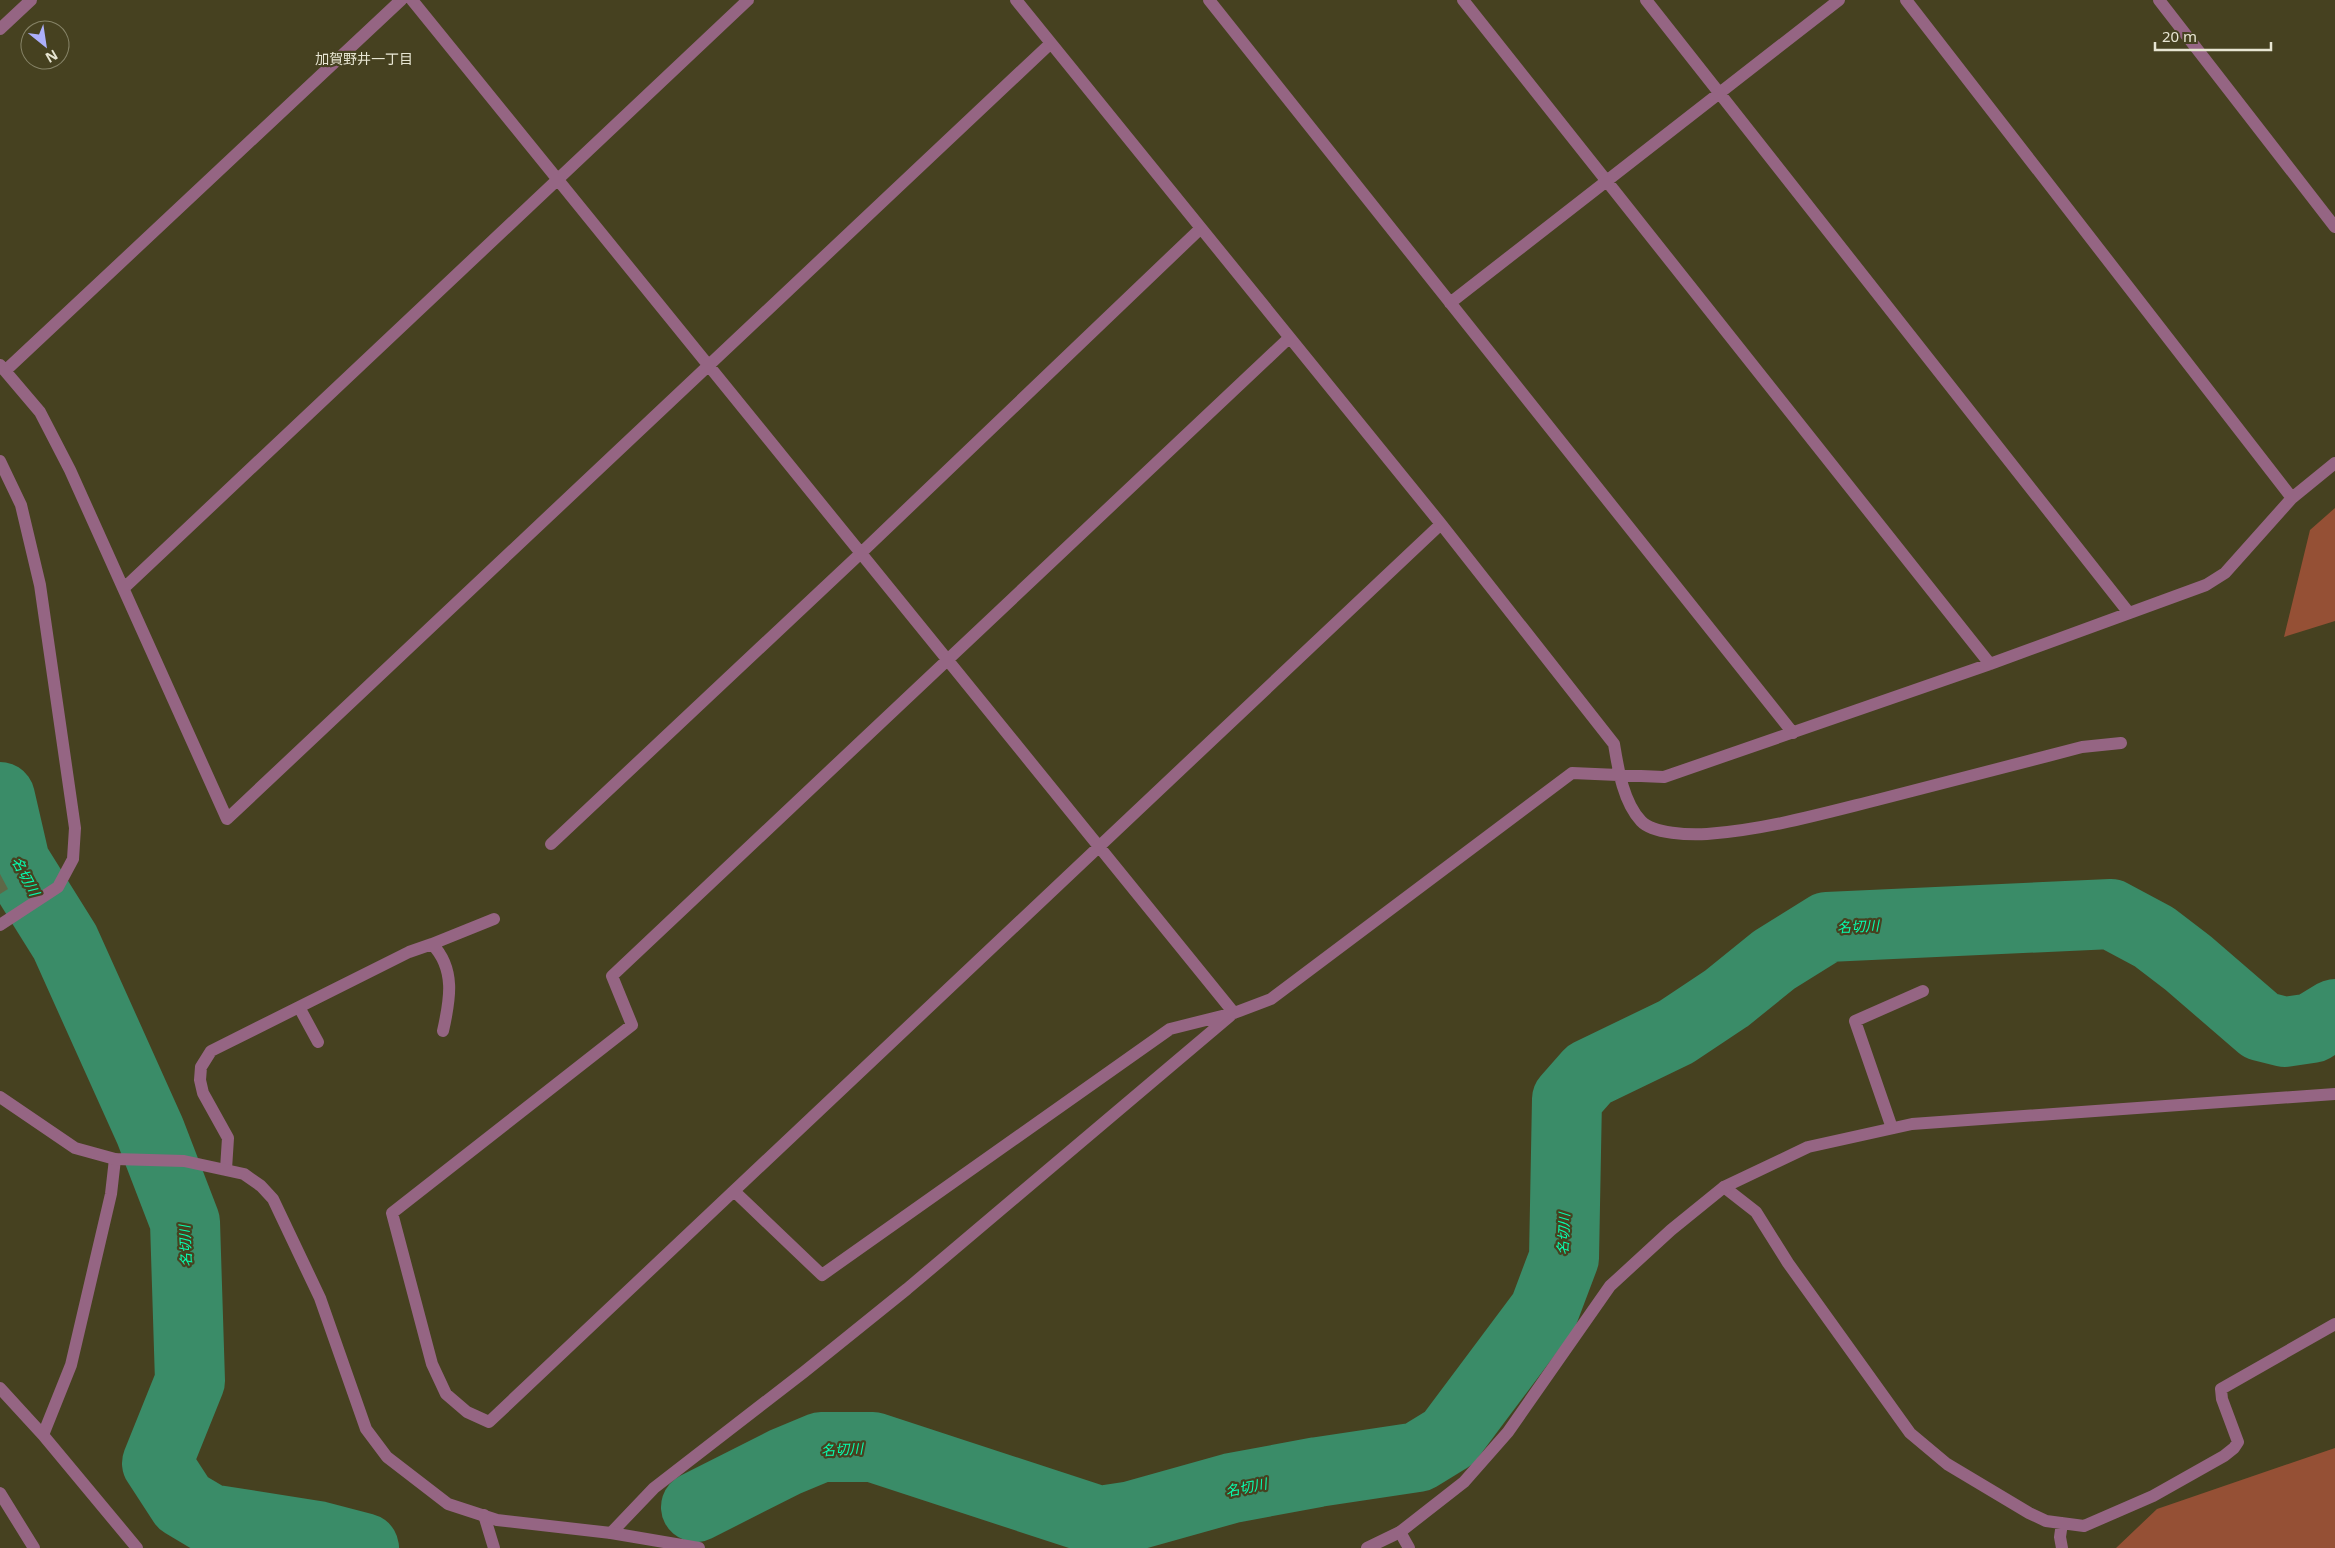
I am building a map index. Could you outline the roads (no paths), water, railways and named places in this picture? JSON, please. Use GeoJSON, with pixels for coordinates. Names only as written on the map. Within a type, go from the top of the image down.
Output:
{"type":"FeatureCollection","features":[{"type":"Feature","properties":{"kind":"street"},"geometry":{"type":"LineString","coordinates":[[0,29],[31,0]]}},
{"type":"Feature","properties":{"kind":"street"},"geometry":{"type":"LineString","coordinates":[[401,0],[3,368],[40,412],[70,470],[228,819],[710,367],[1050,43]]}},
{"type":"Feature","properties":{"kind":"street"},"geometry":{"type":"LineString","coordinates":[[412,0],[1234,1013]]}},
{"type":"Feature","properties":{"kind":"street"},"geometry":{"type":"LineString","coordinates":[[124,588],[748,0]]}},
{"type":"Feature","properties":{"kind":"street"},"geometry":{"type":"LineString","coordinates":[[1016,0],[1441,524],[1614,744],[1619,775],[1631,805],[1641,822],[1652,828],[1685,834],[1708,834],[1758,828],[1817,815],[2082,747],[2121,743]]}},
{"type":"Feature","properties":{"kind":"street"},"geometry":{"type":"LineString","coordinates":[[1209,0],[1793,733]]}},
{"type":"Feature","properties":{"kind":"street"},"geometry":{"type":"LineString","coordinates":[[1463,0],[1608,180],[1990,664]]}},
{"type":"Feature","properties":{"kind":"street"},"geometry":{"type":"LineString","coordinates":[[1646,0],[2129,613]]}},
{"type":"Feature","properties":{"kind":"street"},"geometry":{"type":"LineString","coordinates":[[1450,303],[1838,0]]}},
{"type":"Feature","properties":{"kind":"street"},"geometry":{"type":"LineString","coordinates":[[1906,0],[2292,498]]}},
{"type":"Feature","properties":{"kind":"street"},"geometry":{"type":"LineString","coordinates":[[2158,0],[2335,226]]}},
{"type":"Feature","properties":{"kind":"street"},"geometry":{"type":"LineString","coordinates":[[551,844],[861,553],[1200,229]]}},
{"type":"Feature","properties":{"kind":"street"},"geometry":{"type":"LineString","coordinates":[[1289,338],[612,976],[632,1025],[392,1214],[432,1364],[446,1394],[467,1412],[489,1422],[1441,524]]}},
{"type":"Feature","properties":{"kind":"street"},"geometry":{"type":"LineString","coordinates":[[0,461],[21,505],[40,585],[74,828],[72,859],[58,887],[0,925]]}},
{"type":"Feature","properties":{"kind":"street"},"geometry":{"type":"LineString","coordinates":[[734,1191],[822,1275],[1170,1029],[1234,1013],[1271,998],[1572,773],[1664,778],[1990,664],[2206,585],[2225,574],[2292,498],[2335,463]]}},
{"type":"Feature","properties":{"kind":"street"},"geometry":{"type":"LineString","coordinates":[[226,1169],[228,1138],[203,1093],[200,1080],[205,1058],[211,1051],[409,952],[494,919]]}},
{"type":"Feature","properties":{"kind":"street"},"geometry":{"type":"LineString","coordinates":[[432,944],[443,959],[450,990],[451,999],[443,1031]]}},
{"type":"Feature","properties":{"kind":"street"},"geometry":{"type":"LineString","coordinates":[[1892,1128],[1855,1021],[1923,992]]}},
{"type":"Feature","properties":{"kind":"street"},"geometry":{"type":"LineString","coordinates":[[299,1007],[318,1042]]}},
{"type":"Feature","properties":{"kind":"street"},"geometry":{"type":"LineString","coordinates":[[611,1533],[654,1488],[885,1307],[1234,1013]]}},
{"type":"Feature","properties":{"kind":"street"},"geometry":{"type":"LineString","coordinates":[[1367,1548],[1400,1532],[1464,1482],[1508,1432],[1610,1286],[1671,1230],[1724,1187],[1808,1147],[1912,1124],[2335,1094]]}},
{"type":"Feature","properties":{"kind":"street"},"geometry":{"type":"LineString","coordinates":[[0,1097],[75,1148],[115,1159],[184,1160],[244,1174],[262,1186],[273,1199],[320,1298],[366,1429],[387,1457],[448,1504],[497,1520],[611,1533],[700,1548]]}},
{"type":"Feature","properties":{"kind":"street"},"geometry":{"type":"LineString","coordinates":[[43,1435],[71,1365],[111,1194],[115,1159]]}},
{"type":"Feature","properties":{"kind":"street"},"geometry":{"type":"LineString","coordinates":[[1724,1187],[1756,1212],[1788,1264],[1910,1433],[1947,1464],[2046,1521],[2084,1526],[2131,1506],[2234,1448],[2237,1437],[2222,1398],[2221,1389],[2335,1324]]}},
{"type":"Feature","properties":{"kind":"street"},"geometry":{"type":"LineString","coordinates":[[0,1388],[43,1435],[137,1548]]}},
{"type":"Feature","properties":{"kind":"street"},"geometry":{"type":"LineString","coordinates":[[0,1493],[34,1548]]}},
{"type":"Feature","properties":{"kind":"street"},"geometry":{"type":"LineString","coordinates":[[484,1515],[494,1548]]}},
{"type":"Feature","properties":{"kind":"street"},"geometry":{"type":"LineString","coordinates":[[2062,1523],[2060,1537],[2062,1548]]}},
{"type":"Feature","properties":{"kind":"street"},"geometry":{"type":"LineString","coordinates":[[1400,1532],[1409,1548]]}},
{"type":"Feature","properties":{"kind":"waterway","name":"名切川"},"geometry":{"type":"LineString","coordinates":[[0,797],[15,862],[65,942],[150,1131],[185,1222],[190,1381],[157,1463],[183,1503],[210,1519],[318,1536],[364,1548]]}},
{"type":"Feature","properties":{"kind":"waterway","name":"名切川"},"geometry":{"type":"LineString","coordinates":[[696,1507],[785,1462],[821,1447],[873,1447],[1099,1521],[1132,1516],[1232,1488],[1318,1472],[1418,1457],[1449,1438],[1544,1311],[1564,1258],[1567,1099],[1589,1074],[1676,1032],[1727,998],[1774,960],[1827,927],[2111,914],[2154,937],[2188,963],[2261,1026],[2285,1032],[2312,1028],[2335,1014]]}},
{"type":"Feature","properties":{"kind":"district","name":"加賀野井一丁目"},"geometry":{"type":"Point","coordinates":[364,58]}}]}
